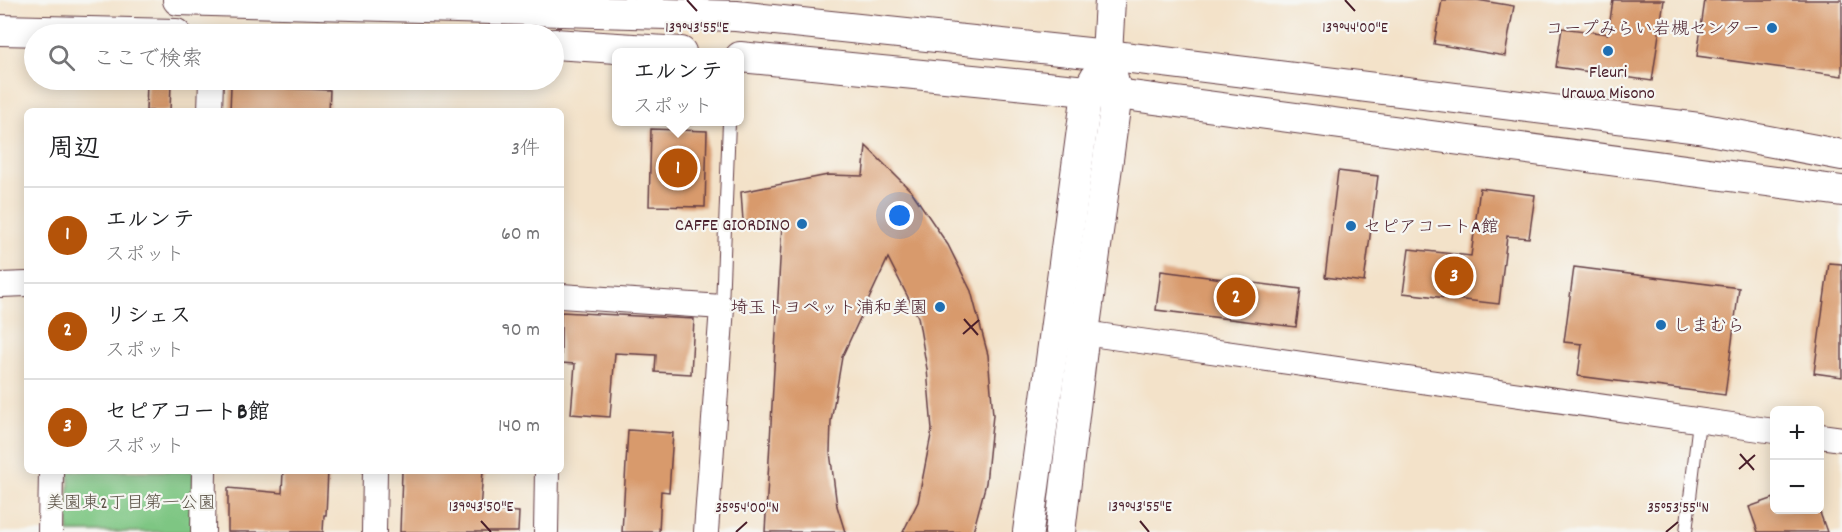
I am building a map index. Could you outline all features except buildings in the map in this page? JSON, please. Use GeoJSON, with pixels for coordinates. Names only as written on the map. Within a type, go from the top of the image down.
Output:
{"type":"FeatureCollection","features":[{"type":"Feature","properties":{"kind":"street"},"geometry":{"type":"LineString","coordinates":[[178,0],[736,16],[1107,55],[1699,128],[1842,155]]}},
{"type":"Feature","properties":{"kind":"street"},"geometry":{"type":"LineString","coordinates":[[1060,532],[1084,333],[1117,94],[1107,55],[1110,0]]}},
{"type":"Feature","properties":{"kind":"street"},"geometry":{"type":"LineString","coordinates":[[0,30],[24,31]]}},
{"type":"Feature","properties":{"kind":"street"},"geometry":{"type":"LineString","coordinates":[[564,45],[618,48]]}},
{"type":"Feature","properties":{"kind":"street"},"geometry":{"type":"LineString","coordinates":[[1028,532],[1087,92],[1107,55]]}},
{"type":"Feature","properties":{"kind":"street"},"geometry":{"type":"LineString","coordinates":[[744,57],[1117,94],[1842,191]]}},
{"type":"Feature","properties":{"kind":"street"},"geometry":{"type":"LineString","coordinates":[[210,108],[211,90]]}},
{"type":"Feature","properties":{"kind":"street"},"geometry":{"type":"LineString","coordinates":[[0,285],[24,284]]}},
{"type":"Feature","properties":{"kind":"street"},"geometry":{"type":"LineString","coordinates":[[564,296],[722,307],[706,532]]}},
{"type":"Feature","properties":{"kind":"street"},"geometry":{"type":"LineString","coordinates":[[1084,333],[1770,430]]}},
{"type":"Feature","properties":{"kind":"street"},"geometry":{"type":"LineString","coordinates":[[1824,437],[1842,439]]}},
{"type":"Feature","properties":{"kind":"street"},"geometry":{"type":"LineString","coordinates":[[50,532],[51,474]]}},
{"type":"Feature","properties":{"kind":"street"},"geometry":{"type":"LineString","coordinates":[[203,532],[204,474]]}},
{"type":"Feature","properties":{"kind":"street"},"geometry":{"type":"LineString","coordinates":[[374,532],[375,474]]}},
{"type":"Feature","properties":{"kind":"street"},"geometry":{"type":"LineString","coordinates":[[546,532],[547,474]]}},
{"type":"Feature","properties":{"kind":"lane"},"geometry":{"type":"LineString","coordinates":[[722,307],[729,126]]}},
{"type":"Feature","properties":{"kind":"lane"},"geometry":{"type":"LineString","coordinates":[[1686,532],[1699,421]]}},
{"type":"Feature","properties":{"kind":"green space","name":"美園東2丁目第一公園"},"geometry":{"type":"Polygon","coordinates":[[[69,474],[194,474],[194,532],[68,532],[69,474]]]}},
{"type":"Feature","properties":{"kind":"place","name":"コープみらい岩槻センター"},"geometry":{"type":"Point","coordinates":[1772,28]}},
{"type":"Feature","properties":{"kind":"place","name":"Fleuri Urawa Misono"},"geometry":{"type":"Point","coordinates":[1608,51]}},
{"type":"Feature","properties":{"kind":"place","name":"エルンテ"},"geometry":{"type":"Point","coordinates":[678,168]}},
{"type":"Feature","properties":{"kind":"place","name":"CAFFE GIORDINO"},"geometry":{"type":"Point","coordinates":[802,224]}},
{"type":"Feature","properties":{"kind":"place","name":"セピアコートA館"},"geometry":{"type":"Point","coordinates":[1351,226]}},
{"type":"Feature","properties":{"kind":"place","name":"セピアコートB館"},"geometry":{"type":"Point","coordinates":[1454,276]}},
{"type":"Feature","properties":{"kind":"place","name":"リシェス"},"geometry":{"type":"Point","coordinates":[1236,297]}},
{"type":"Feature","properties":{"kind":"place","name":"埼玉トヨペット浦和美園"},"geometry":{"type":"Point","coordinates":[940,307]}},
{"type":"Feature","properties":{"kind":"place","name":"しまむら"},"geometry":{"type":"Point","coordinates":[1661,325]}}]}
